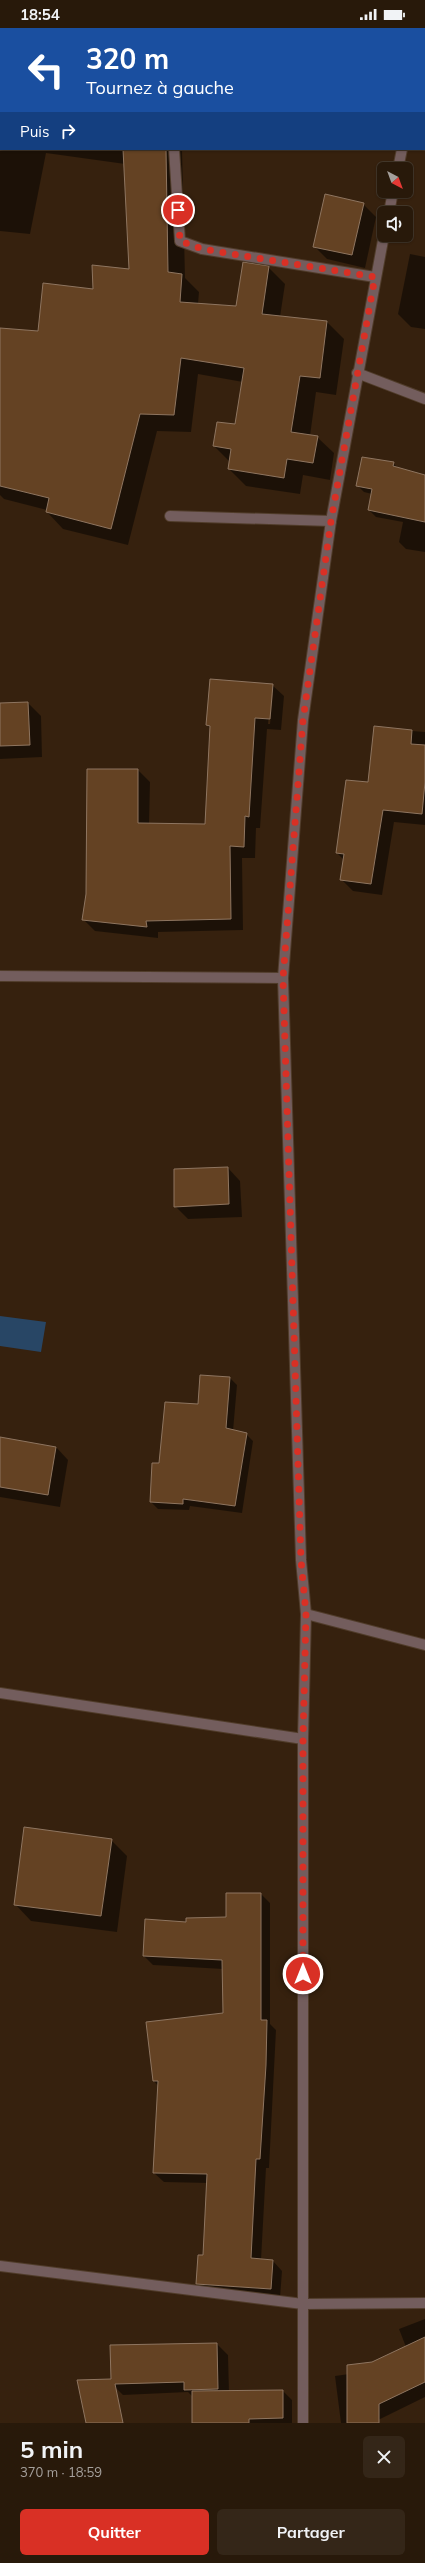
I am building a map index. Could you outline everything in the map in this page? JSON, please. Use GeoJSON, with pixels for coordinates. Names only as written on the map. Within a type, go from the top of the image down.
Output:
{"type":"FeatureCollection","features":[{"type":"Feature","properties":{"kind":"street"},"geometry":{"type":"LineString","coordinates":[[174,150],[180,241],[202,249],[375,277]]}},
{"type":"Feature","properties":{"kind":"street"},"geometry":{"type":"LineString","coordinates":[[399,162],[402,150]]}},
{"type":"Feature","properties":{"kind":"street"},"geometry":{"type":"LineString","coordinates":[[303,2423],[303,1739],[306,1614],[301,1544],[283,978],[303,720],[331,521],[357,373],[382,242]]}},
{"type":"Feature","properties":{"kind":"street"},"geometry":{"type":"LineString","coordinates":[[357,373],[425,399]]}},
{"type":"Feature","properties":{"kind":"street"},"geometry":{"type":"LineString","coordinates":[[170,516],[331,521]]}},
{"type":"Feature","properties":{"kind":"street"},"geometry":{"type":"LineString","coordinates":[[0,976],[283,978]]}},
{"type":"Feature","properties":{"kind":"street"},"geometry":{"type":"LineString","coordinates":[[306,1614],[425,1645]]}},
{"type":"Feature","properties":{"kind":"street"},"geometry":{"type":"LineString","coordinates":[[0,1693],[303,1739]]}},
{"type":"Feature","properties":{"kind":"street"},"geometry":{"type":"LineString","coordinates":[[0,2266],[303,2304],[425,2303]]}},
{"type":"Feature","properties":{"kind":"water"},"geometry":{"type":"Polygon","coordinates":[[[0,1316],[46,1322],[41,1352],[0,1346],[0,1316]]]}},
{"type":"Feature","properties":{"kind":"building"},"geometry":{"type":"Polygon","coordinates":[[[123,150],[166,150],[168,272],[182,274],[180,302],[236,306],[243,262],[269,266],[262,314],[327,321],[320,378],[300,376],[291,432],[318,436],[313,463],[287,459],[284,478],[228,469],[231,449],[213,446],[217,422],[235,424],[244,368],[181,358],[174,415],[140,414],[111,529],[46,512],[49,498],[0,486],[0,328],[38,331],[43,283],[93,289],[92,265],[129,269],[123,150]]]}},
{"type":"Feature","properties":{"kind":"building"},"geometry":{"type":"Polygon","coordinates":[[[325,194],[364,203],[352,255],[313,247],[325,194]]]}},
{"type":"Feature","properties":{"kind":"building"},"geometry":{"type":"Polygon","coordinates":[[[362,457],[394,462],[393,466],[425,475],[425,522],[368,510],[372,489],[356,486],[362,457]]]}},
{"type":"Feature","properties":{"kind":"building"},"geometry":{"type":"Polygon","coordinates":[[[210,679],[273,684],[270,719],[255,718],[249,817],[245,816],[244,847],[230,846],[231,919],[146,921],[147,927],[82,920],[86,894],[87,769],[138,769],[138,823],[205,824],[210,726],[206,725],[210,679]]]}},
{"type":"Feature","properties":{"kind":"building"},"geometry":{"type":"Polygon","coordinates":[[[28,702],[30,745],[0,746],[0,703],[28,702]]]}},
{"type":"Feature","properties":{"kind":"building"},"geometry":{"type":"Polygon","coordinates":[[[374,726],[412,730],[411,744],[425,745],[425,782],[422,814],[383,810],[371,884],[340,880],[344,854],[336,853],[346,780],[368,782],[374,726]]]}},
{"type":"Feature","properties":{"kind":"building"},"geometry":{"type":"Polygon","coordinates":[[[228,1167],[229,1204],[174,1207],[174,1169],[228,1167]]]}},
{"type":"Feature","properties":{"kind":"building"},"geometry":{"type":"Polygon","coordinates":[[[200,1375],[230,1377],[226,1428],[247,1433],[235,1506],[183,1499],[183,1504],[150,1502],[152,1463],[159,1463],[165,1402],[198,1404],[200,1375]]]}},
{"type":"Feature","properties":{"kind":"building"},"geometry":{"type":"Polygon","coordinates":[[[0,1437],[56,1447],[48,1495],[0,1487],[0,1437]]]}},
{"type":"Feature","properties":{"kind":"building"},"geometry":{"type":"Polygon","coordinates":[[[24,1827],[112,1839],[101,1916],[14,1905],[24,1827]]]}},
{"type":"Feature","properties":{"kind":"building"},"geometry":{"type":"Polygon","coordinates":[[[226,1893],[261,1893],[261,2020],[267,2020],[266,2065],[260,2159],[256,2159],[251,2258],[273,2260],[271,2289],[196,2284],[198,2255],[203,2255],[207,2174],[153,2173],[158,2081],[153,2081],[146,2022],[223,2013],[222,1960],[143,1956],[145,1919],[186,1922],[186,1918],[226,1917],[226,1893]]]}},
{"type":"Feature","properties":{"kind":"building"},"geometry":{"type":"Polygon","coordinates":[[[425,2337],[425,2382],[379,2404],[379,2423],[347,2423],[347,2365],[372,2362],[425,2337]]]}},
{"type":"Feature","properties":{"kind":"building"},"geometry":{"type":"Polygon","coordinates":[[[217,2343],[218,2389],[184,2390],[184,2382],[115,2384],[123,2423],[86,2423],[77,2380],[111,2379],[110,2345],[217,2343]]]}},
{"type":"Feature","properties":{"kind":"building"},"geometry":{"type":"Polygon","coordinates":[[[283,2390],[283,2418],[249,2419],[249,2423],[192,2423],[192,2391],[283,2390]]]}},
{"type":"Feature","properties":{"kind":"route"},"geometry":{"type":"LineString","coordinates":[[178,210],[180,241],[202,249],[331,268],[375,277],[331,521],[303,720],[283,978],[301,1560],[306,1614],[303,1739],[303,1974]]}}]}
